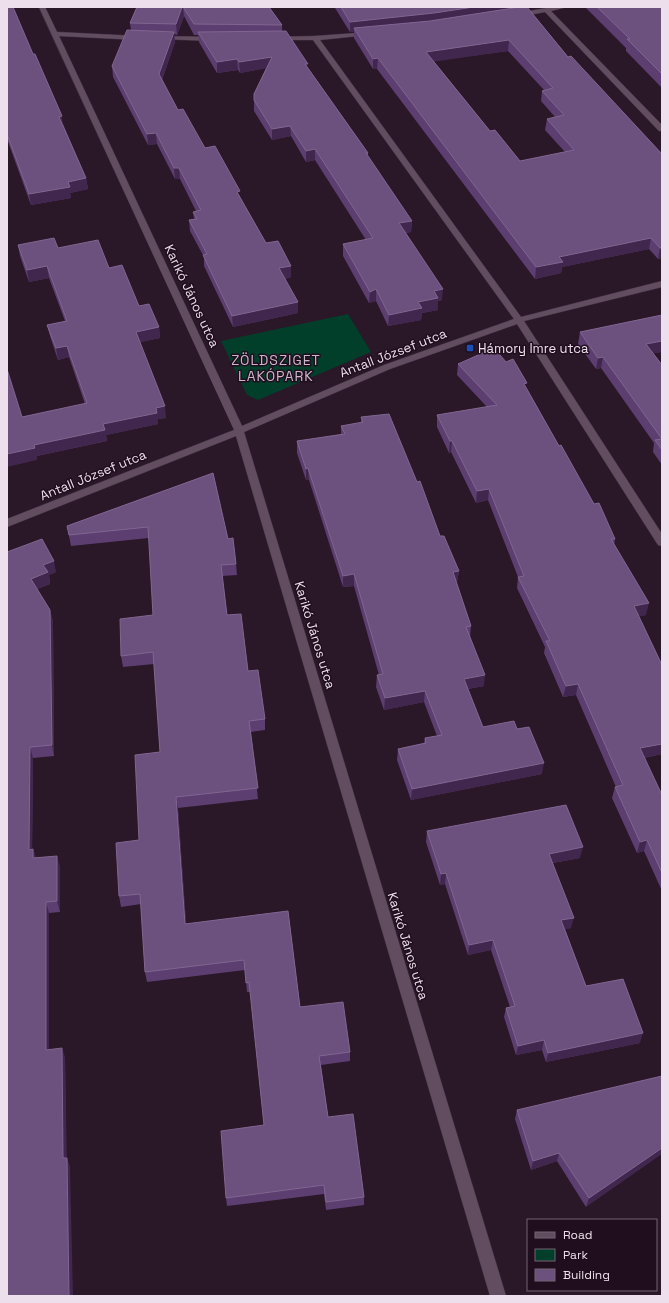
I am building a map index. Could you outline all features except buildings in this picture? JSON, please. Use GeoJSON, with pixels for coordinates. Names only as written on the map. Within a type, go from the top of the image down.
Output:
{"type":"FeatureCollection","features":[{"type":"Feature","properties":{"kind":"street","name":"Karikó János utca"},"geometry":{"type":"LineString","coordinates":[[42,7],[239,431],[498,1296]]}},
{"type":"Feature","properties":{"kind":"street"},"geometry":{"type":"LineString","coordinates":[[508,17],[564,7]]}},
{"type":"Feature","properties":{"kind":"street"},"geometry":{"type":"LineString","coordinates":[[547,11],[662,129]]}},
{"type":"Feature","properties":{"kind":"street"},"geometry":{"type":"LineString","coordinates":[[269,38],[315,38],[376,33]]}},
{"type":"Feature","properties":{"kind":"street"},"geometry":{"type":"LineString","coordinates":[[55,34],[146,38]]}},
{"type":"Feature","properties":{"kind":"street"},"geometry":{"type":"LineString","coordinates":[[154,38],[223,39]]}},
{"type":"Feature","properties":{"kind":"street"},"geometry":{"type":"LineString","coordinates":[[315,38],[519,320],[662,542]]}},
{"type":"Feature","properties":{"kind":"street","name":"Antall József utca"},"geometry":{"type":"LineString","coordinates":[[7,523],[239,431],[387,366],[519,320],[662,284]]}},
{"type":"Feature","properties":{"kind":"green space"},"geometry":{"type":"Polygon","coordinates":[[[348,314],[371,352],[258,400],[247,395],[221,341],[348,314]]]}},
{"type":"Feature","properties":{"kind":"place","name":"Hámory Imre utca"},"geometry":{"type":"Point","coordinates":[470,348]}},
{"type":"Feature","properties":{"kind":"district","name":"ZÖLDSZIGET LAKÓPARK"},"geometry":{"type":"Point","coordinates":[276,368]}}]}
